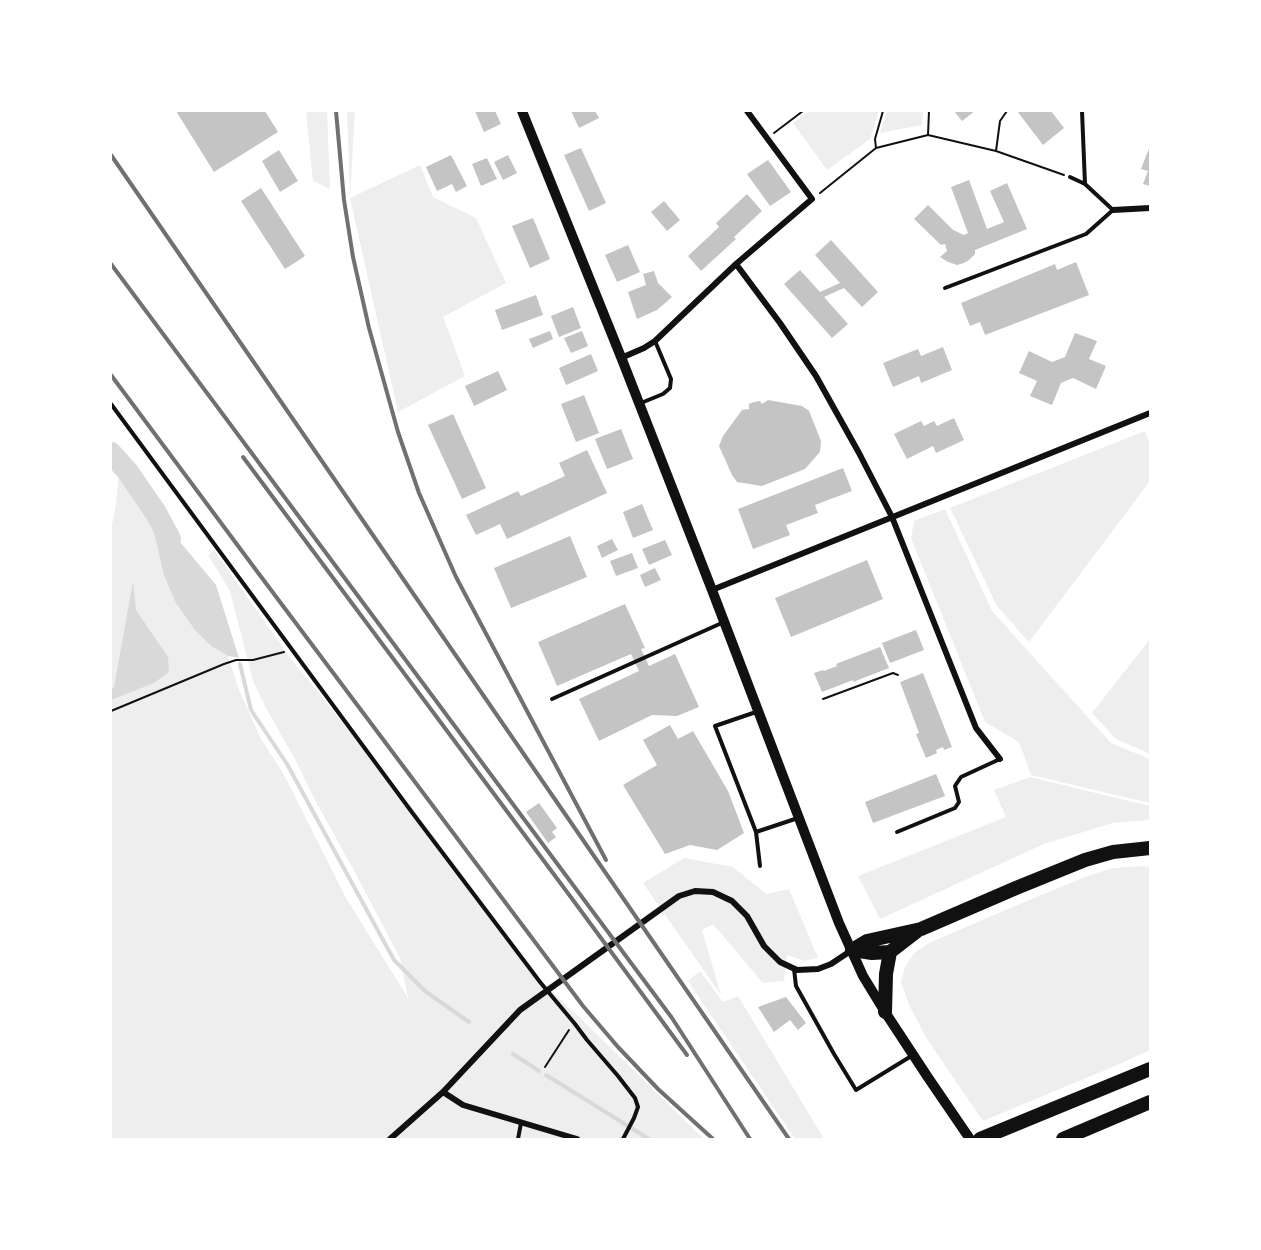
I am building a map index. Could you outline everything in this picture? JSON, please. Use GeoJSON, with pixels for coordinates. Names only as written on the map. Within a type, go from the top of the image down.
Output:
{"type":"FeatureCollection","features":[{"type":"Feature","properties":{"kind":"highway"},"geometry":{"type":"LineString","coordinates":[[852,950],[867,941],[921,929],[1085,860],[1113,852],[1147,850]]}},
{"type":"Feature","properties":{"kind":"highway"},"geometry":{"type":"LineString","coordinates":[[852,950],[872,953],[891,952],[921,929]]}},
{"type":"Feature","properties":{"kind":"highway"},"geometry":{"type":"LineString","coordinates":[[885,1012],[886,974],[891,952]]}},
{"type":"Feature","properties":{"kind":"highway"},"geometry":{"type":"LineString","coordinates":[[1113,1085],[1150,1064]]}},
{"type":"Feature","properties":{"kind":"highway"},"geometry":{"type":"LineString","coordinates":[[980,1139],[1150,1069]]}},
{"type":"Feature","properties":{"kind":"highway"},"geometry":{"type":"LineString","coordinates":[[1063,1139],[1150,1102]]}},
{"type":"Feature","properties":{"kind":"main road"},"geometry":{"type":"LineString","coordinates":[[522,111],[640,404],[839,922],[863,976],[970,1139]]}},
{"type":"Feature","properties":{"kind":"street"},"geometry":{"type":"LineString","coordinates":[[621,358],[655,341],[736,264],[812,199],[747,111]]}},
{"type":"Feature","properties":{"kind":"street"},"geometry":{"type":"LineString","coordinates":[[1113,210],[1150,208]]}},
{"type":"Feature","properties":{"kind":"street"},"geometry":{"type":"LineString","coordinates":[[736,264],[816,376],[859,453],[892,517],[976,728],[1000,759]]}},
{"type":"Feature","properties":{"kind":"street"},"geometry":{"type":"LineString","coordinates":[[712,590],[1150,413]]}},
{"type":"Feature","properties":{"kind":"street"},"geometry":{"type":"LineString","coordinates":[[390,1139],[443,1092],[520,1010],[679,896],[695,891],[713,892],[732,901],[747,916],[764,946],[780,962],[797,970],[818,969],[831,964],[852,950]]}},
{"type":"Feature","properties":{"kind":"street"},"geometry":{"type":"LineString","coordinates":[[443,1092],[463,1105],[577,1139]]}},
{"type":"Feature","properties":{"kind":"lane"},"geometry":{"type":"LineString","coordinates":[[1082,111],[1085,184]]}},
{"type":"Feature","properties":{"kind":"lane"},"geometry":{"type":"LineString","coordinates":[[945,288],[1086,234],[1113,210],[1085,184],[1070,177]]}},
{"type":"Feature","properties":{"kind":"lane"},"geometry":{"type":"LineString","coordinates":[[640,404],[663,394],[670,387],[671,379],[655,341]]}},
{"type":"Feature","properties":{"kind":"lane"},"geometry":{"type":"LineString","coordinates":[[111,404],[411,812],[586,1041],[635,1098],[638,1107],[623,1139]]}},
{"type":"Feature","properties":{"kind":"lane"},"geometry":{"type":"LineString","coordinates":[[552,699],[725,622]]}},
{"type":"Feature","properties":{"kind":"lane"},"geometry":{"type":"LineString","coordinates":[[759,711],[716,726],[756,832],[760,866]]}},
{"type":"Feature","properties":{"kind":"lane"},"geometry":{"type":"LineString","coordinates":[[897,832],[955,808],[959,802],[955,786],[961,777],[1000,759]]}},
{"type":"Feature","properties":{"kind":"lane"},"geometry":{"type":"LineString","coordinates":[[756,832],[799,818]]}},
{"type":"Feature","properties":{"kind":"lane"},"geometry":{"type":"LineString","coordinates":[[794,969],[796,986],[856,1089],[913,1055]]}},
{"type":"Feature","properties":{"kind":"lane"},"geometry":{"type":"LineString","coordinates":[[518,1139],[521,1123]]}},
{"type":"Feature","properties":{"kind":"path"},"geometry":{"type":"LineString","coordinates":[[767,138],[803,111]]}},
{"type":"Feature","properties":{"kind":"path"},"geometry":{"type":"LineString","coordinates":[[876,148],[875,139],[883,111]]}},
{"type":"Feature","properties":{"kind":"path"},"geometry":{"type":"LineString","coordinates":[[928,135],[929,111]]}},
{"type":"Feature","properties":{"kind":"path"},"geometry":{"type":"LineString","coordinates":[[996,151],[1000,121],[1007,111]]}},
{"type":"Feature","properties":{"kind":"path"},"geometry":{"type":"LineString","coordinates":[[812,199],[876,148],[928,135],[996,151],[1070,177]]}},
{"type":"Feature","properties":{"kind":"path"},"geometry":{"type":"LineString","coordinates":[[111,711],[224,664],[236,660],[253,660],[292,649]]}},
{"type":"Feature","properties":{"kind":"path"},"geometry":{"type":"LineString","coordinates":[[824,699],[893,673],[898,675]]}},
{"type":"Feature","properties":{"kind":"path"},"geometry":{"type":"LineString","coordinates":[[545,1067],[562,1039],[575,1024]]}},
{"type":"Feature","properties":{"kind":"shaded area"},"geometry":{"type":"Polygon","coordinates":[[[306,111],[327,111],[330,189],[313,181],[306,111]]]}},
{"type":"Feature","properties":{"kind":"shaded area"},"geometry":{"type":"Polygon","coordinates":[[[347,111],[355,111],[350,198],[347,111]]]}},
{"type":"Feature","properties":{"kind":"shaded area"},"geometry":{"type":"Polygon","coordinates":[[[809,111],[879,111],[870,139],[827,170],[793,123],[809,111]]]}},
{"type":"Feature","properties":{"kind":"shaded area"},"geometry":{"type":"Polygon","coordinates":[[[887,111],[923,111],[922,125],[880,133],[887,111]]]}},
{"type":"Feature","properties":{"kind":"shaded area"},"geometry":{"type":"Polygon","coordinates":[[[420,165],[433,197],[476,218],[506,283],[443,317],[465,376],[398,412],[350,198],[420,165]]]}},
{"type":"Feature","properties":{"kind":"shaded area"},"geometry":{"type":"Polygon","coordinates":[[[1145,431],[1150,445],[1150,481],[1029,642],[997,606],[950,508],[1145,431]]]}},
{"type":"Feature","properties":{"kind":"shaded area"},"geometry":{"type":"Polygon","coordinates":[[[119,471],[155,521],[154,532],[211,646],[228,656],[239,690],[261,739],[283,773],[346,898],[408,998],[400,958],[253,681],[230,591],[208,555],[214,550],[291,659],[414,810],[541,980],[704,1139],[111,1139],[111,530],[119,471]]]}},
{"type":"Feature","properties":{"kind":"shaded area"},"geometry":{"type":"Polygon","coordinates":[[[945,509],[992,611],[1111,743],[1150,759],[1150,803],[1031,775],[1019,742],[985,722],[911,538],[914,521],[945,509]]]}},
{"type":"Feature","properties":{"kind":"shaded area"},"geometry":{"type":"Polygon","coordinates":[[[156,513],[216,585],[239,658],[228,656],[211,646],[195,630],[176,603],[164,575],[154,532],[156,513]]]}},
{"type":"Feature","properties":{"kind":"shaded area"},"geometry":{"type":"Polygon","coordinates":[[[133,582],[136,610],[168,657],[169,672],[154,683],[111,700],[111,690],[114,687],[133,582]]]}},
{"type":"Feature","properties":{"kind":"shaded area"},"geometry":{"type":"Polygon","coordinates":[[[1150,639],[1150,754],[1116,739],[1092,713],[1150,639]]]}},
{"type":"Feature","properties":{"kind":"shaded area"},"geometry":{"type":"Polygon","coordinates":[[[1030,777],[1150,806],[1150,820],[1113,823],[1044,844],[880,919],[858,876],[1006,817],[994,790],[1030,777]]]}},
{"type":"Feature","properties":{"kind":"shaded area"},"geometry":{"type":"Polygon","coordinates":[[[684,858],[733,867],[766,894],[789,889],[818,958],[804,961],[787,955],[784,981],[763,983],[713,924],[702,930],[721,995],[643,883],[684,858]]]}},
{"type":"Feature","properties":{"kind":"shaded area"},"geometry":{"type":"Polygon","coordinates":[[[1150,867],[1150,1050],[983,1121],[927,1039],[909,1005],[901,982],[905,967],[914,953],[929,943],[1022,903],[1090,875],[1113,868],[1150,867]]]}},
{"type":"Feature","properties":{"kind":"shaded area"},"geometry":{"type":"Polygon","coordinates":[[[700,971],[723,1002],[738,996],[824,1139],[795,1139],[688,981],[700,971]]]}},
{"type":"Feature","properties":{"kind":"building"},"geometry":{"type":"Polygon","coordinates":[[[176,111],[265,111],[278,132],[214,172],[176,111]]]}},
{"type":"Feature","properties":{"kind":"building"},"geometry":{"type":"Polygon","coordinates":[[[475,111],[495,111],[501,124],[484,132],[475,111]]]}},
{"type":"Feature","properties":{"kind":"building"},"geometry":{"type":"Polygon","coordinates":[[[571,111],[595,111],[599,118],[579,128],[571,111]]]}},
{"type":"Feature","properties":{"kind":"building"},"geometry":{"type":"Polygon","coordinates":[[[954,111],[975,111],[962,121],[954,111]]]}},
{"type":"Feature","properties":{"kind":"building"},"geometry":{"type":"Polygon","coordinates":[[[1017,111],[1051,111],[1064,128],[1043,145],[1017,111]]]}},
{"type":"Feature","properties":{"kind":"building"},"geometry":{"type":"Polygon","coordinates":[[[1150,146],[1150,186],[1143,184],[1148,171],[1141,169],[1150,146]]]}},
{"type":"Feature","properties":{"kind":"building"},"geometry":{"type":"Polygon","coordinates":[[[581,148],[606,203],[589,211],[564,155],[581,148]]]}},
{"type":"Feature","properties":{"kind":"building"},"geometry":{"type":"Polygon","coordinates":[[[279,150],[298,181],[280,192],[262,161],[279,150]]]}},
{"type":"Feature","properties":{"kind":"building"},"geometry":{"type":"Polygon","coordinates":[[[451,155],[467,186],[456,192],[452,184],[437,191],[426,167],[451,155]]]}},
{"type":"Feature","properties":{"kind":"building"},"geometry":{"type":"Polygon","coordinates":[[[508,155],[517,173],[503,180],[494,162],[508,155]]]}},
{"type":"Feature","properties":{"kind":"building"},"geometry":{"type":"Polygon","coordinates":[[[487,158],[497,179],[481,186],[472,164],[487,158]]]}},
{"type":"Feature","properties":{"kind":"building"},"geometry":{"type":"Polygon","coordinates":[[[768,160],[791,192],[770,206],[747,174],[768,160]]]}},
{"type":"Feature","properties":{"kind":"building"},"geometry":{"type":"Polygon","coordinates":[[[969,180],[987,229],[1004,222],[990,191],[1007,183],[1027,229],[975,250],[975,254],[969,260],[957,265],[940,257],[947,251],[945,244],[941,245],[914,219],[928,205],[953,230],[964,235],[968,233],[951,187],[969,180]]]}},
{"type":"Feature","properties":{"kind":"building"},"geometry":{"type":"Polygon","coordinates":[[[261,188],[305,256],[285,269],[241,201],[261,188]]]}},
{"type":"Feature","properties":{"kind":"building"},"geometry":{"type":"Polygon","coordinates":[[[747,194],[762,211],[701,271],[688,256],[719,227],[716,223],[747,194]]]}},
{"type":"Feature","properties":{"kind":"building"},"geometry":{"type":"Polygon","coordinates":[[[664,201],[680,220],[667,231],[651,212],[664,201]]]}},
{"type":"Feature","properties":{"kind":"building"},"geometry":{"type":"Polygon","coordinates":[[[533,218],[550,259],[530,268],[512,226],[533,218]]]}},
{"type":"Feature","properties":{"kind":"building"},"geometry":{"type":"Polygon","coordinates":[[[831,240],[878,292],[862,307],[844,288],[824,297],[848,324],[832,338],[784,284],[800,270],[820,292],[840,283],[815,255],[831,240]]]}},
{"type":"Feature","properties":{"kind":"building"},"geometry":{"type":"Polygon","coordinates":[[[628,245],[640,272],[617,282],[605,255],[628,245]]]}},
{"type":"Feature","properties":{"kind":"building"},"geometry":{"type":"Polygon","coordinates":[[[1076,262],[1089,295],[985,335],[980,322],[970,326],[961,303],[1055,264],[1057,270],[1076,262]]]}},
{"type":"Feature","properties":{"kind":"building"},"geometry":{"type":"Polygon","coordinates":[[[654,271],[658,283],[672,297],[657,310],[637,319],[628,292],[646,285],[643,274],[654,271]]]}},
{"type":"Feature","properties":{"kind":"building"},"geometry":{"type":"Polygon","coordinates":[[[536,295],[543,315],[502,330],[495,310],[536,295]]]}},
{"type":"Feature","properties":{"kind":"building"},"geometry":{"type":"Polygon","coordinates":[[[573,307],[581,328],[559,337],[551,316],[573,307]]]}},
{"type":"Feature","properties":{"kind":"building"},"geometry":{"type":"Polygon","coordinates":[[[550,331],[553,339],[533,348],[529,339],[550,331]]]}},
{"type":"Feature","properties":{"kind":"building"},"geometry":{"type":"Polygon","coordinates":[[[582,331],[588,346],[571,353],[564,338],[582,331]]]}},
{"type":"Feature","properties":{"kind":"building"},"geometry":{"type":"Polygon","coordinates":[[[1075,333],[1097,341],[1089,359],[1106,366],[1096,389],[1073,378],[1061,383],[1052,405],[1030,396],[1037,381],[1019,373],[1029,351],[1052,362],[1065,357],[1075,333]]]}},
{"type":"Feature","properties":{"kind":"building"},"geometry":{"type":"Polygon","coordinates":[[[943,347],[952,370],[921,383],[919,376],[893,387],[883,363],[918,349],[921,356],[943,347]]]}},
{"type":"Feature","properties":{"kind":"building"},"geometry":{"type":"Polygon","coordinates":[[[591,354],[598,371],[566,385],[559,368],[591,354]]]}},
{"type":"Feature","properties":{"kind":"building"},"geometry":{"type":"Polygon","coordinates":[[[498,371],[507,390],[474,406],[465,386],[498,371]]]}},
{"type":"Feature","properties":{"kind":"building"},"geometry":{"type":"Polygon","coordinates":[[[584,395],[599,433],[576,442],[561,404],[584,395]]]}},
{"type":"Feature","properties":{"kind":"building"},"geometry":{"type":"Polygon","coordinates":[[[768,400],[802,406],[809,411],[821,441],[820,452],[805,469],[762,486],[737,482],[719,446],[723,436],[742,410],[749,409],[749,404],[754,402],[760,401],[762,404],[768,400]]]}},
{"type":"Feature","properties":{"kind":"building"},"geometry":{"type":"Polygon","coordinates":[[[453,414],[486,488],[462,499],[428,425],[453,414]]]}},
{"type":"Feature","properties":{"kind":"building"},"geometry":{"type":"Polygon","coordinates":[[[954,418],[964,440],[936,453],[933,446],[907,459],[894,434],[921,421],[924,426],[934,421],[937,426],[954,418]]]}},
{"type":"Feature","properties":{"kind":"building"},"geometry":{"type":"Polygon","coordinates":[[[621,429],[633,459],[607,469],[595,439],[621,429]]]}},
{"type":"Feature","properties":{"kind":"building"},"geometry":{"type":"Polygon","coordinates":[[[587,450],[607,493],[507,539],[500,524],[476,535],[466,515],[518,491],[521,496],[565,476],[559,463],[587,450]]]}},
{"type":"Feature","properties":{"kind":"building"},"geometry":{"type":"Polygon","coordinates":[[[843,468],[852,491],[815,505],[818,513],[786,525],[790,535],[753,549],[738,509],[843,468]]]}},
{"type":"Feature","properties":{"kind":"building"},"geometry":{"type":"Polygon","coordinates":[[[642,504],[653,530],[633,538],[623,512],[642,504]]]}},
{"type":"Feature","properties":{"kind":"building"},"geometry":{"type":"Polygon","coordinates":[[[570,536],[587,577],[511,608],[494,568],[570,536]]]}},
{"type":"Feature","properties":{"kind":"building"},"geometry":{"type":"Polygon","coordinates":[[[612,539],[618,550],[602,558],[597,546],[612,539]]]}},
{"type":"Feature","properties":{"kind":"building"},"geometry":{"type":"Polygon","coordinates":[[[665,540],[672,555],[649,565],[642,549],[665,540]]]}},
{"type":"Feature","properties":{"kind":"building"},"geometry":{"type":"Polygon","coordinates":[[[632,553],[638,568],[616,576],[610,561],[632,553]]]}},
{"type":"Feature","properties":{"kind":"building"},"geometry":{"type":"Polygon","coordinates":[[[867,560],[883,599],[791,637],[775,598],[867,560]]]}},
{"type":"Feature","properties":{"kind":"building"},"geometry":{"type":"Polygon","coordinates":[[[655,568],[661,580],[645,587],[640,575],[655,568]]]}},
{"type":"Feature","properties":{"kind":"building"},"geometry":{"type":"Polygon","coordinates":[[[625,604],[645,648],[641,649],[649,666],[675,654],[699,707],[677,716],[652,715],[599,741],[579,699],[639,671],[631,654],[557,686],[538,642],[625,604]]]}},
{"type":"Feature","properties":{"kind":"building"},"geometry":{"type":"Polygon","coordinates":[[[916,630],[924,650],[890,663],[882,643],[916,630]]]}},
{"type":"Feature","properties":{"kind":"building"},"geometry":{"type":"Polygon","coordinates":[[[880,647],[889,668],[822,692],[814,673],[837,666],[836,664],[880,647]]]}},
{"type":"Feature","properties":{"kind":"building"},"geometry":{"type":"Polygon","coordinates":[[[923,673],[952,747],[944,750],[943,747],[926,758],[900,682],[923,673]]]}},
{"type":"Feature","properties":{"kind":"building"},"geometry":{"type":"Polygon","coordinates":[[[670,725],[678,739],[693,731],[728,791],[744,833],[717,850],[690,845],[665,854],[623,785],[657,765],[643,740],[670,725]]]}},
{"type":"Feature","properties":{"kind":"building"},"geometry":{"type":"Polygon","coordinates":[[[936,774],[945,796],[873,823],[865,802],[936,774]]]}},
{"type":"Feature","properties":{"kind":"building"},"geometry":{"type":"Polygon","coordinates":[[[539,803],[557,828],[552,832],[556,837],[548,843],[526,812],[539,803]]]}},
{"type":"Feature","properties":{"kind":"building"},"geometry":{"type":"Polygon","coordinates":[[[786,997],[806,1023],[798,1030],[790,1020],[774,1032],[758,1007],[786,997]]]}},
{"type":"Feature","properties":{"kind":"waterway"},"geometry":{"type":"LineString","coordinates":[[111,453],[128,472],[156,513],[170,539]]}},
{"type":"Feature","properties":{"kind":"waterway"},"geometry":{"type":"LineString","coordinates":[[240,664],[251,710],[287,764],[394,960],[425,991],[469,1022]]}},
{"type":"Feature","properties":{"kind":"waterway"},"geometry":{"type":"LineString","coordinates":[[513,1054],[539,1071]]}},
{"type":"Feature","properties":{"kind":"waterway"},"geometry":{"type":"LineString","coordinates":[[546,1075],[649,1139]]}},
{"type":"Feature","properties":{"kind":"railway"},"geometry":{"type":"LineString","coordinates":[[336,111],[344,200],[353,257],[369,328],[398,432],[419,493],[456,577],[606,860]]}},
{"type":"Feature","properties":{"kind":"railway"},"geometry":{"type":"LineString","coordinates":[[111,155],[789,1139]]}},
{"type":"Feature","properties":{"kind":"railway"},"geometry":{"type":"LineString","coordinates":[[111,264],[672,1018],[750,1139]]}},
{"type":"Feature","properties":{"kind":"railway"},"geometry":{"type":"LineString","coordinates":[[111,375],[583,1006],[658,1089],[713,1139]]}},
{"type":"Feature","properties":{"kind":"railway"},"geometry":{"type":"LineString","coordinates":[[243,457],[687,1055]]}}]}
